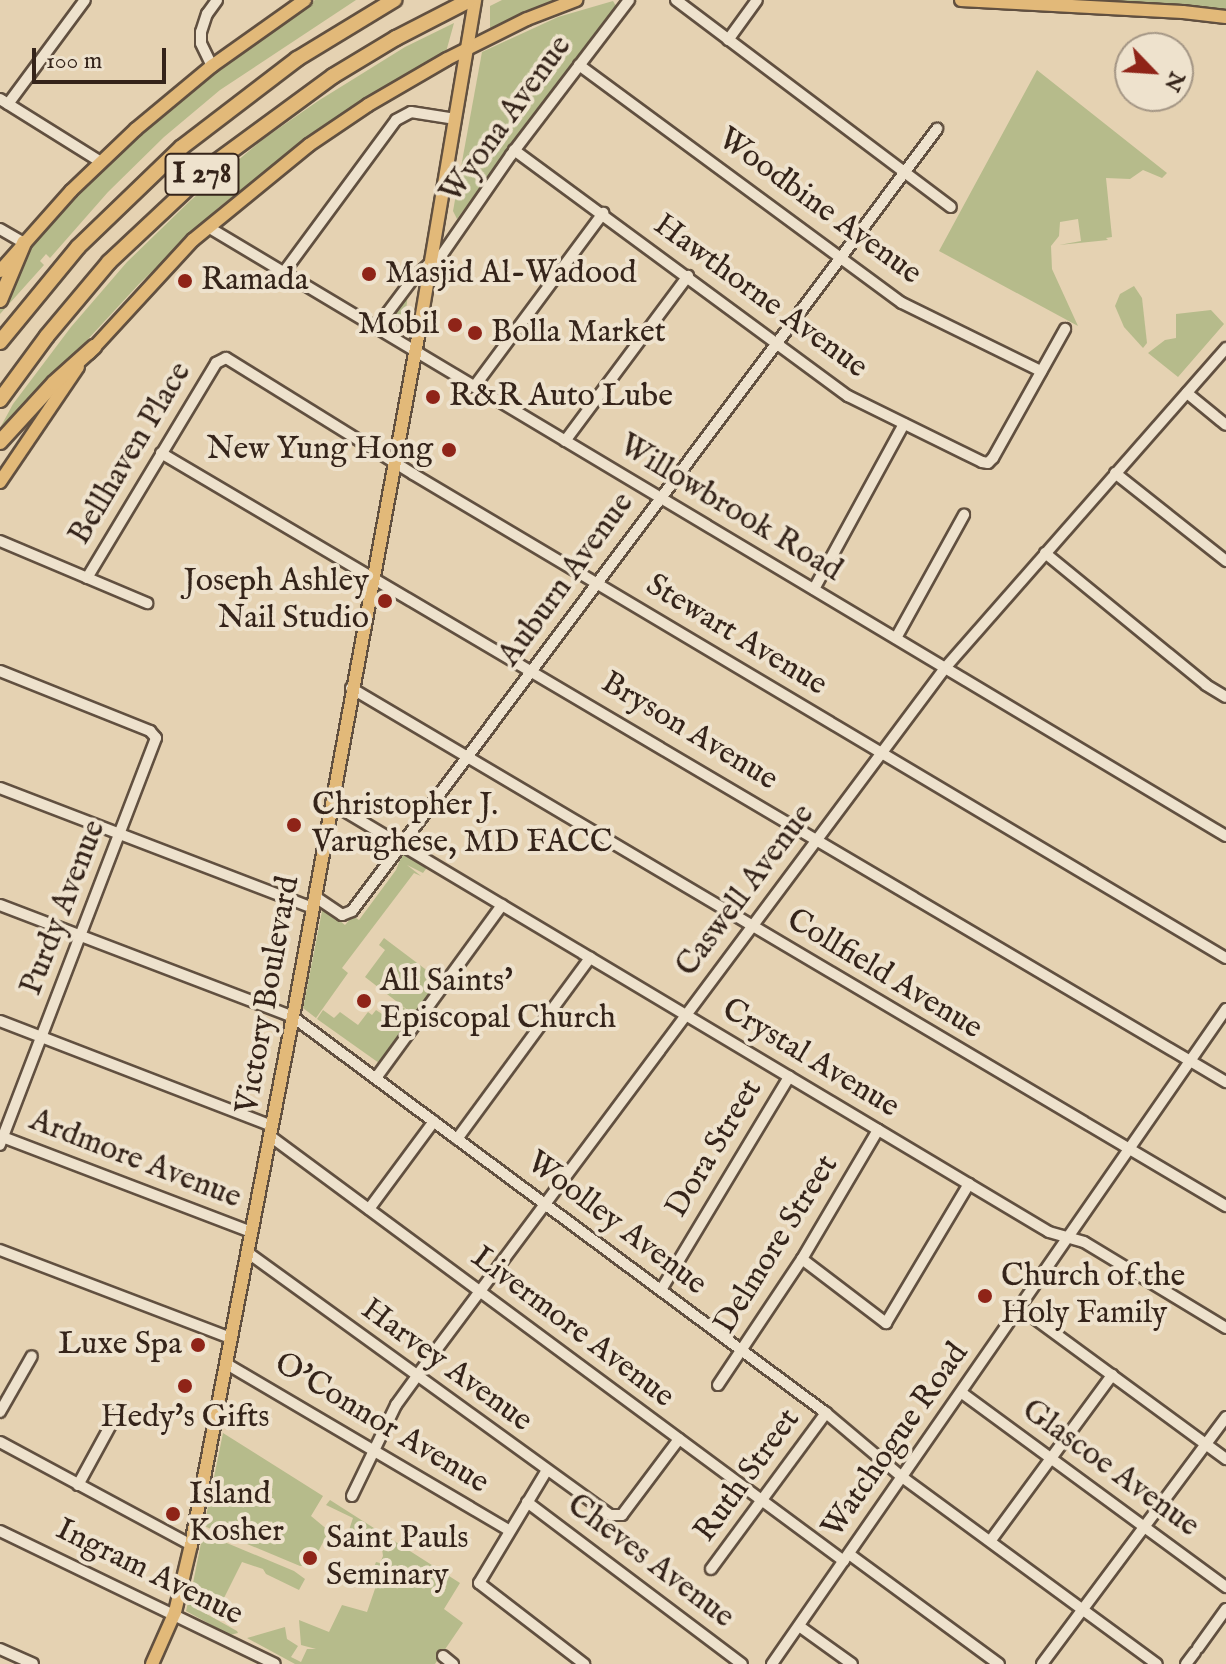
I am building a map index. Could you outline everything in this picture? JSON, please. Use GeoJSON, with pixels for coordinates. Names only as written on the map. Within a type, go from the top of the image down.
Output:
{"type":"FeatureCollection","features":[{"type":"Feature","properties":{"kind":"highway","name":"I 278"},"geometry":{"type":"LineString","coordinates":[[0,342],[78,247],[182,147],[287,66],[394,0]]}},
{"type":"Feature","properties":{"kind":"highway","name":"I 278"},"geometry":{"type":"LineString","coordinates":[[0,400],[47,336],[109,262],[216,162],[323,82],[468,2]]}},
{"type":"Feature","properties":{"kind":"highway"},"geometry":{"type":"LineString","coordinates":[[0,300],[24,243]]}},
{"type":"Feature","properties":{"kind":"highway"},"geometry":{"type":"LineString","coordinates":[[0,442],[54,383],[94,347]]}},
{"type":"Feature","properties":{"kind":"main road"},"geometry":{"type":"LineString","coordinates":[[0,271],[101,162],[212,66],[305,0]]}},
{"type":"Feature","properties":{"kind":"main road"},"geometry":{"type":"LineString","coordinates":[[0,482],[48,408],[94,347],[158,274],[271,173],[348,117],[467,50],[538,14],[576,0]]}},
{"type":"Feature","properties":{"kind":"main road"},"geometry":{"type":"LineString","coordinates":[[961,0],[1226,17]]}},
{"type":"Feature","properties":{"kind":"main road","name":"Victory Boulevard"},"geometry":{"type":"LineString","coordinates":[[152,1664],[175,1612],[191,1545],[293,1017],[430,268],[467,50],[468,2]]}},
{"type":"Feature","properties":{"kind":"street"},"geometry":{"type":"LineString","coordinates":[[85,0],[4,102],[101,162]]}},
{"type":"Feature","properties":{"kind":"street"},"geometry":{"type":"LineString","coordinates":[[212,66],[201,43],[201,32],[207,14],[217,0]]}},
{"type":"Feature","properties":{"kind":"street","name":"Wyona Avenue"},"geometry":{"type":"LineString","coordinates":[[376,328],[412,280],[430,268],[514,150],[629,0]]}},
{"type":"Feature","properties":{"kind":"street"},"geometry":{"type":"LineString","coordinates":[[676,0],[951,207]]}},
{"type":"Feature","properties":{"kind":"street"},"geometry":{"type":"LineString","coordinates":[[728,40],[757,0]]}},
{"type":"Feature","properties":{"kind":"street","name":"Woodbine Avenue"},"geometry":{"type":"LineString","coordinates":[[579,65],[902,303],[1041,371]]}},
{"type":"Feature","properties":{"kind":"street"},"geometry":{"type":"LineString","coordinates":[[284,272],[396,120],[411,112],[455,119]]}},
{"type":"Feature","properties":{"kind":"street","name":"Auburn Avenue"},"geometry":{"type":"LineString","coordinates":[[313,902],[342,915],[352,911],[937,129]]}},
{"type":"Feature","properties":{"kind":"street","name":"Hawthorne Avenue"},"geometry":{"type":"LineString","coordinates":[[514,150],[848,396],[988,463],[1041,371]]}},
{"type":"Feature","properties":{"kind":"street"},"geometry":{"type":"LineString","coordinates":[[474,387],[603,213]]}},
{"type":"Feature","properties":{"kind":"street","name":"Willowbrook Road"},"geometry":{"type":"LineString","coordinates":[[208,227],[1226,836]]}},
{"type":"Feature","properties":{"kind":"street"},"geometry":{"type":"LineString","coordinates":[[0,229],[24,243]]}},
{"type":"Feature","properties":{"kind":"street"},"geometry":{"type":"LineString","coordinates":[[565,441],[688,276]]}},
{"type":"Feature","properties":{"kind":"street"},"geometry":{"type":"LineString","coordinates":[[1041,371],[1065,329]]}},
{"type":"Feature","properties":{"kind":"street","name":"Caswell Avenue"},"geometry":{"type":"LineString","coordinates":[[352,1496],[396,1405],[416,1377],[945,668],[1226,348]]}},
{"type":"Feature","properties":{"kind":"street","name":"Stewart Avenue"},"geometry":{"type":"LineString","coordinates":[[221,358],[1226,958]]}},
{"type":"Feature","properties":{"kind":"street","name":"Bellhaven Place"},"geometry":{"type":"LineString","coordinates":[[87,578],[221,358]]}},
{"type":"Feature","properties":{"kind":"street"},"geometry":{"type":"LineString","coordinates":[[1187,393],[1226,425]]}},
{"type":"Feature","properties":{"kind":"street"},"geometry":{"type":"LineString","coordinates":[[814,589],[904,424]]}},
{"type":"Feature","properties":{"kind":"street","name":"Bryson Avenue"},"geometry":{"type":"LineString","coordinates":[[161,453],[1226,1082]]}},
{"type":"Feature","properties":{"kind":"street"},"geometry":{"type":"LineString","coordinates":[[1115,473],[1226,561]]}},
{"type":"Feature","properties":{"kind":"street"},"geometry":{"type":"LineString","coordinates":[[896,638],[964,515]]}},
{"type":"Feature","properties":{"kind":"street"},"geometry":{"type":"LineString","coordinates":[[0,541],[147,603]]}},
{"type":"Feature","properties":{"kind":"street"},"geometry":{"type":"LineString","coordinates":[[1045,553],[1206,685],[1226,697]]}},
{"type":"Feature","properties":{"kind":"street","name":"Purdy Avenue"},"geometry":{"type":"LineString","coordinates":[[0,671],[155,735],[156,743],[1,1139]]}},
{"type":"Feature","properties":{"kind":"street","name":"Collfield Avenue"},"geometry":{"type":"LineString","coordinates":[[351,688],[1226,1206]]}},
{"type":"Feature","properties":{"kind":"street"},"geometry":{"type":"LineString","coordinates":[[0,788],[313,902]]}},
{"type":"Feature","properties":{"kind":"street","name":"Crystal Avenue"},"geometry":{"type":"LineString","coordinates":[[331,803],[1049,1232],[1084,1242],[1226,1328]]}},
{"type":"Feature","properties":{"kind":"street","name":"Woolley Avenue"},"geometry":{"type":"LineString","coordinates":[[0,905],[293,1017],[826,1413],[902,1477],[1157,1664]]}},
{"type":"Feature","properties":{"kind":"street"},"geometry":{"type":"LineString","coordinates":[[376,1078],[502,905]]}},
{"type":"Feature","properties":{"kind":"street"},"geometry":{"type":"LineString","coordinates":[[457,1139],[590,958]]}},
{"type":"Feature","properties":{"kind":"street","name":"Watchogue Road"},"geometry":{"type":"LineString","coordinates":[[772,1664],[1226,1009]]}},
{"type":"Feature","properties":{"kind":"street","name":"Livermore Avenue"},"geometry":{"type":"LineString","coordinates":[[0,1021],[271,1131],[369,1209],[762,1501],[999,1664]]}},
{"type":"Feature","properties":{"kind":"street","name":"Dora Street"},"geometry":{"type":"LineString","coordinates":[[661,1290],[789,1077]]}},
{"type":"Feature","properties":{"kind":"street"},"geometry":{"type":"LineString","coordinates":[[369,1209],[434,1121]]}},
{"type":"Feature","properties":{"kind":"street","name":"Delmore Street"},"geometry":{"type":"LineString","coordinates":[[718,1385],[802,1259],[878,1130]]}},
{"type":"Feature","properties":{"kind":"street","name":"Ardmore Avenue"},"geometry":{"type":"LineString","coordinates":[[1,1139],[251,1232]]}},
{"type":"Feature","properties":{"kind":"street"},"geometry":{"type":"LineString","coordinates":[[802,1259],[886,1323],[969,1184]]}},
{"type":"Feature","properties":{"kind":"street"},"geometry":{"type":"LineString","coordinates":[[0,1250],[230,1338]]}},
{"type":"Feature","properties":{"kind":"street","name":"Harvey Avenue"},"geometry":{"type":"LineString","coordinates":[[247,1252],[416,1377],[618,1517],[679,1439]]}},
{"type":"Feature","properties":{"kind":"street"},"geometry":{"type":"LineString","coordinates":[[1019,1307],[1226,1459]]}},
{"type":"Feature","properties":{"kind":"street"},"geometry":{"type":"LineString","coordinates":[[0,1412],[32,1356]]}},
{"type":"Feature","properties":{"kind":"street","name":"O'Connor Avenue"},"geometry":{"type":"LineString","coordinates":[[225,1363],[509,1530]]}},
{"type":"Feature","properties":{"kind":"street"},"geometry":{"type":"LineString","coordinates":[[991,1540],[1112,1375]]}},
{"type":"Feature","properties":{"kind":"street","name":"Glascoe Avenue"},"geometry":{"type":"LineString","coordinates":[[962,1393],[1226,1587]]}},
{"type":"Feature","properties":{"kind":"street"},"geometry":{"type":"LineString","coordinates":[[78,1485],[120,1408]]}},
{"type":"Feature","properties":{"kind":"street","name":"Ruth Street"},"geometry":{"type":"LineString","coordinates":[[711,1569],[826,1413]]}},
{"type":"Feature","properties":{"kind":"street"},"geometry":{"type":"LineString","coordinates":[[1042,1664],[1226,1417]]}},
{"type":"Feature","properties":{"kind":"street"},"geometry":{"type":"LineString","coordinates":[[0,1442],[191,1545]]}},
{"type":"Feature","properties":{"kind":"street"},"geometry":{"type":"LineString","coordinates":[[547,1470],[479,1583],[584,1664]]}},
{"type":"Feature","properties":{"kind":"street","name":"Cheves Avenue"},"geometry":{"type":"LineString","coordinates":[[527,1502],[742,1664]]}},
{"type":"Feature","properties":{"kind":"street","name":"Ingram Avenue"},"geometry":{"type":"LineString","coordinates":[[0,1531],[175,1612],[275,1664]]}},
{"type":"Feature","properties":{"kind":"street"},"geometry":{"type":"LineString","coordinates":[[1186,1664],[1226,1609]]}},
{"type":"Feature","properties":{"kind":"street"},"geometry":{"type":"LineString","coordinates":[[799,1626],[852,1664]]}},
{"type":"Feature","properties":{"kind":"street"},"geometry":{"type":"LineString","coordinates":[[0,1649],[33,1664]]}},
{"type":"Feature","properties":{"kind":"street"},"geometry":{"type":"LineString","coordinates":[[443,1656],[453,1664]]}},
{"type":"Feature","properties":{"kind":"green space"},"geometry":{"type":"Polygon","coordinates":[[[315,0],[356,0],[220,90],[164,137],[108,192],[50,258],[46,254],[40,261],[44,265],[0,314],[0,306],[32,246],[75,195],[167,110],[315,0]]]}},
{"type":"Feature","properties":{"kind":"green space"},"geometry":{"type":"Polygon","coordinates":[[[502,0],[555,0],[490,30],[490,6],[502,0]]]}},
{"type":"Feature","properties":{"kind":"green space"},"geometry":{"type":"Polygon","coordinates":[[[1074,0],[1226,0],[1226,11],[1200,7],[1074,0]]]}},
{"type":"Feature","properties":{"kind":"green space"},"geometry":{"type":"Polygon","coordinates":[[[613,1],[616,6],[457,219],[453,211],[482,52],[558,17],[613,1]]]}},
{"type":"Feature","properties":{"kind":"green space"},"geometry":{"type":"Polygon","coordinates":[[[454,23],[446,52],[322,126],[218,208],[139,284],[30,402],[0,428],[13,404],[71,327],[127,262],[191,200],[262,140],[318,101],[405,47],[454,23]]]}},
{"type":"Feature","properties":{"kind":"green space"},"geometry":{"type":"Polygon","coordinates":[[[1037,70],[1167,173],[1162,178],[1143,170],[1130,179],[1106,178],[1112,237],[1106,238],[1108,240],[1059,245],[1081,241],[1078,219],[1060,222],[1059,236],[1051,246],[1052,269],[1078,326],[939,251],[1037,70]]]}},
{"type":"Feature","properties":{"kind":"green space"},"geometry":{"type":"Polygon","coordinates":[[[1134,286],[1142,298],[1147,343],[1143,348],[1124,327],[1115,306],[1120,294],[1134,286]]]}},
{"type":"Feature","properties":{"kind":"green space"},"geometry":{"type":"Polygon","coordinates":[[[408,293],[404,328],[397,332],[386,322],[408,293]]]}},
{"type":"Feature","properties":{"kind":"green space"},"geometry":{"type":"Polygon","coordinates":[[[1211,310],[1224,324],[1178,377],[1148,353],[1165,340],[1176,338],[1176,314],[1211,310]]]}},
{"type":"Feature","properties":{"kind":"green space"},"geometry":{"type":"Polygon","coordinates":[[[402,855],[428,866],[423,873],[407,865],[421,876],[414,873],[342,968],[348,973],[316,1018],[303,1008],[322,911],[327,910],[345,925],[353,916],[359,920],[396,870],[402,855]]]}},
{"type":"Feature","properties":{"kind":"green space"},"geometry":{"type":"Polygon","coordinates":[[[384,938],[441,981],[379,1063],[317,1019],[323,1010],[334,1018],[340,1012],[358,1025],[368,1012],[372,1015],[376,1010],[385,1016],[397,1003],[414,1015],[365,977],[385,950],[379,945],[384,938]]]}},
{"type":"Feature","properties":{"kind":"green space"},"geometry":{"type":"Polygon","coordinates":[[[223,1433],[323,1496],[311,1516],[329,1531],[311,1565],[300,1566],[204,1526],[223,1433]]]}},
{"type":"Feature","properties":{"kind":"green space"},"geometry":{"type":"Polygon","coordinates":[[[330,1500],[460,1583],[444,1609],[463,1623],[435,1664],[295,1664],[247,1638],[285,1627],[287,1639],[298,1646],[291,1657],[301,1662],[307,1649],[316,1649],[301,1645],[299,1620],[329,1632],[342,1605],[367,1612],[377,1583],[369,1580],[376,1562],[380,1563],[383,1556],[382,1549],[349,1530],[353,1518],[326,1505],[330,1500]]]}},
{"type":"Feature","properties":{"kind":"green space"},"geometry":{"type":"Polygon","coordinates":[[[203,1533],[294,1571],[305,1579],[299,1590],[266,1574],[263,1569],[242,1562],[222,1602],[192,1588],[203,1533]]]}},
{"type":"Feature","properties":{"kind":"green space"},"geometry":{"type":"Polygon","coordinates":[[[190,1594],[205,1601],[203,1612],[238,1633],[230,1635],[186,1611],[190,1594]]]}},
{"type":"Feature","properties":{"kind":"place","name":"Masjid Al-Wadood"},"geometry":{"type":"Point","coordinates":[369,274]}},
{"type":"Feature","properties":{"kind":"place","name":"Ramada"},"geometry":{"type":"Point","coordinates":[185,281]}},
{"type":"Feature","properties":{"kind":"place","name":"Mobil"},"geometry":{"type":"Point","coordinates":[455,325]}},
{"type":"Feature","properties":{"kind":"place","name":"Bolla Market"},"geometry":{"type":"Point","coordinates":[475,333]}},
{"type":"Feature","properties":{"kind":"place","name":"R&R Auto Lube"},"geometry":{"type":"Point","coordinates":[433,397]}},
{"type":"Feature","properties":{"kind":"place","name":"New Yung Hong"},"geometry":{"type":"Point","coordinates":[449,450]}},
{"type":"Feature","properties":{"kind":"place","name":"Joseph Ashley Nail Studio"},"geometry":{"type":"Point","coordinates":[385,601]}},
{"type":"Feature","properties":{"kind":"place","name":"Christopher J. Varughese, MD FACC"},"geometry":{"type":"Point","coordinates":[294,825]}},
{"type":"Feature","properties":{"kind":"place","name":"All Saints' Episcopal Church"},"geometry":{"type":"Point","coordinates":[364,1001]}},
{"type":"Feature","properties":{"kind":"place","name":"Church of the Holy Family"},"geometry":{"type":"Point","coordinates":[985,1296]}},
{"type":"Feature","properties":{"kind":"place","name":"Luxe Spa"},"geometry":{"type":"Point","coordinates":[198,1345]}},
{"type":"Feature","properties":{"kind":"place","name":"Hedy's Gifts"},"geometry":{"type":"Point","coordinates":[185,1386]}},
{"type":"Feature","properties":{"kind":"place","name":"Island Kosher"},"geometry":{"type":"Point","coordinates":[173,1514]}},
{"type":"Feature","properties":{"kind":"place","name":"Saint Pauls Seminary"},"geometry":{"type":"Point","coordinates":[310,1558]}}]}
